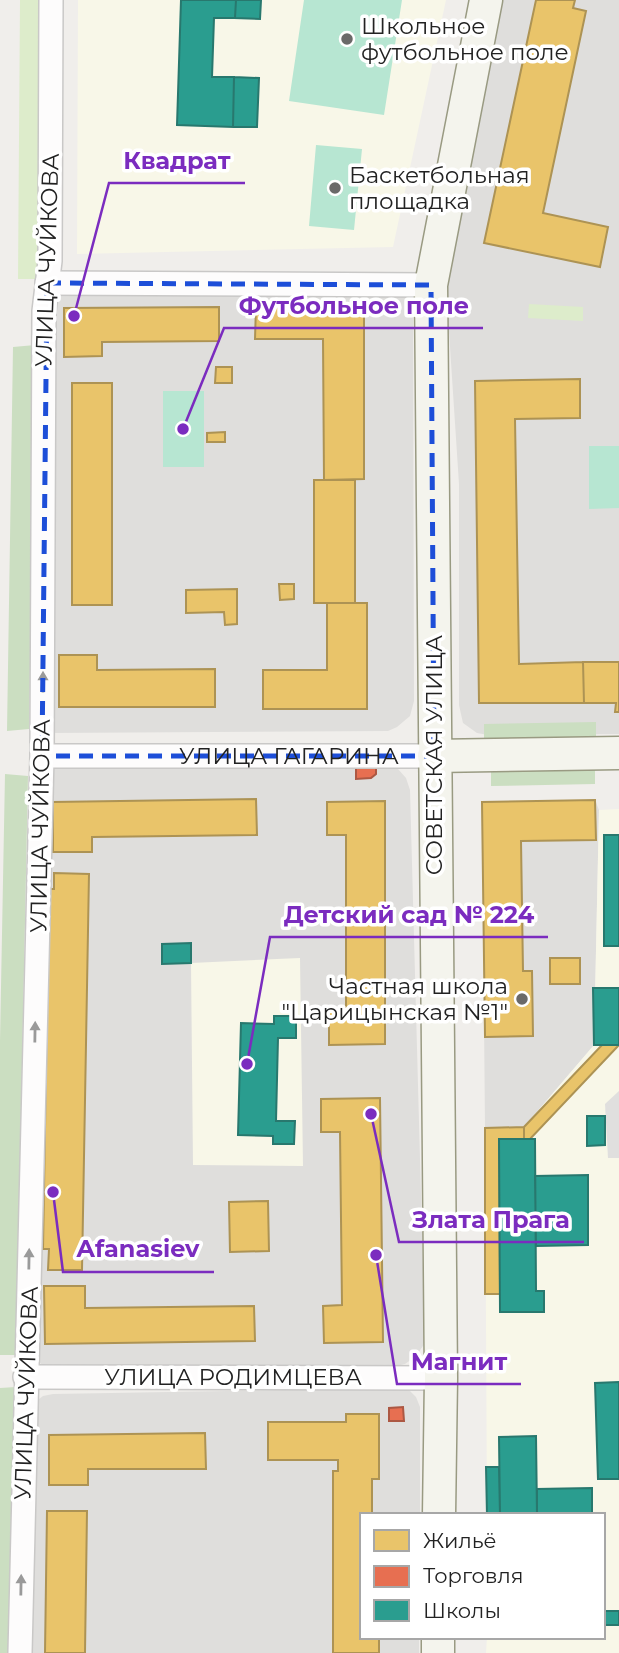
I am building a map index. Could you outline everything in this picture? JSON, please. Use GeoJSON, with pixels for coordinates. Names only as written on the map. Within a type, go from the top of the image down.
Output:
{"type":"FeatureCollection","features":[{"type":"Feature","properties":{"kind":"street","name":"УЛИЦА ЧУЙКОВА"},"geometry":{"type":"LineString","coordinates":[[20,1653],[42,756],[44,325],[50,261],[51,0]]}},
{"type":"Feature","properties":{"kind":"street","name":"СОВЕТСКАЯ УЛИЦА"},"geometry":{"type":"LineString","coordinates":[[439,1513],[431,285],[486,0]]}},
{"type":"Feature","properties":{"kind":"street"},"geometry":{"type":"LineString","coordinates":[[47,283],[431,285]]}},
{"type":"Feature","properties":{"kind":"street","name":"УЛИЦА ГАГАРИНА"},"geometry":{"type":"LineString","coordinates":[[42,756],[619,753]]}},
{"type":"Feature","properties":{"kind":"street","name":"УЛИЦА РОДИМЦЕВА"},"geometry":{"type":"LineString","coordinates":[[25,1377],[440,1378]]}},
{"type":"Feature","properties":{"kind":"highlighted area"},"geometry":{"type":"Polygon","coordinates":[[[47,283],[431,285],[434,756],[42,756],[47,283]]]}},
{"type":"Feature","properties":{"kind":"shaded area"},"geometry":{"type":"Polygon","coordinates":[[[78,0],[446,0],[393,247],[77,254],[78,0]]]}},
{"type":"Feature","properties":{"kind":"shaded area"},"geometry":{"type":"Polygon","coordinates":[[[500,0],[619,0],[619,734],[488,735],[477,733],[463,723],[459,705],[459,484],[446,286],[500,0]]]}},
{"type":"Feature","properties":{"kind":"shaded area"},"geometry":{"type":"Polygon","coordinates":[[[57,291],[401,292],[409,299],[413,309],[414,701],[410,716],[397,727],[388,731],[48,733],[57,291]]]}},
{"type":"Feature","properties":{"kind":"shaded area"},"geometry":{"type":"Polygon","coordinates":[[[45,762],[385,762],[398,769],[406,778],[410,790],[425,1343],[416,1356],[405,1364],[392,1367],[51,1367],[42,1365],[34,1355],[45,762]]]}},
{"type":"Feature","properties":{"kind":"shaded area"},"geometry":{"type":"Polygon","coordinates":[[[595,800],[599,810],[594,1045],[524,1127],[485,1128],[482,802],[595,800]]]}},
{"type":"Feature","properties":{"kind":"shaded area"},"geometry":{"type":"Polygon","coordinates":[[[619,809],[619,1653],[486,1653],[487,1639],[605,1639],[605,1513],[487,1513],[485,1128],[524,1127],[594,1045],[599,810],[619,809]]]}},
{"type":"Feature","properties":{"kind":"shaded area"},"geometry":{"type":"Polygon","coordinates":[[[300,958],[303,1166],[193,1165],[191,963],[300,958]]]}},
{"type":"Feature","properties":{"kind":"shaded area"},"geometry":{"type":"Polygon","coordinates":[[[619,1091],[619,1158],[608,1158],[605,1104],[619,1091]]]}},
{"type":"Feature","properties":{"kind":"shaded area"},"geometry":{"type":"Polygon","coordinates":[[[401,1388],[410,1391],[420,1407],[420,1513],[360,1513],[360,1639],[419,1639],[419,1653],[28,1653],[35,1402],[43,1396],[401,1388]]]}},
{"type":"Feature","properties":{"kind":"green space"},"geometry":{"type":"Polygon","coordinates":[[[20,0],[41,0],[39,279],[18,279],[20,0]]]}},
{"type":"Feature","properties":{"kind":"green space","name":"Школьное футбольное поле"},"geometry":{"type":"Polygon","coordinates":[[[304,0],[402,0],[384,115],[289,101],[304,0]]]}},
{"type":"Feature","properties":{"kind":"green space","name":"Баскетбольная площадка"},"geometry":{"type":"Polygon","coordinates":[[[316,145],[362,149],[354,230],[309,226],[316,145]]]}},
{"type":"Feature","properties":{"kind":"green space"},"geometry":{"type":"Polygon","coordinates":[[[529,304],[583,307],[583,321],[528,318],[529,304]]]}},
{"type":"Feature","properties":{"kind":"green space"},"geometry":{"type":"Polygon","coordinates":[[[35,345],[29,729],[7,731],[13,347],[35,345]]]}},
{"type":"Feature","properties":{"kind":"green space"},"geometry":{"type":"Polygon","coordinates":[[[163,391],[204,391],[204,467],[163,467],[163,391]]]}},
{"type":"Feature","properties":{"kind":"green space"},"geometry":{"type":"Polygon","coordinates":[[[589,446],[619,446],[619,508],[589,509],[589,446]]]}},
{"type":"Feature","properties":{"kind":"green space"},"geometry":{"type":"Polygon","coordinates":[[[596,722],[596,747],[484,749],[484,724],[596,722]]]}},
{"type":"Feature","properties":{"kind":"green space"},"geometry":{"type":"Polygon","coordinates":[[[595,759],[595,784],[491,786],[491,762],[595,759]]]}},
{"type":"Feature","properties":{"kind":"green space"},"geometry":{"type":"Polygon","coordinates":[[[5,774],[28,776],[16,1355],[0,1355],[0,1041],[5,774]]]}},
{"type":"Feature","properties":{"kind":"green space"},"geometry":{"type":"Polygon","coordinates":[[[16,1387],[11,1653],[0,1653],[0,1388],[16,1387]]]}},
{"type":"Feature","properties":{"kind":"building: Жильё"},"geometry":{"type":"Polygon","coordinates":[[[536,0],[575,0],[573,8],[586,11],[543,213],[608,227],[600,267],[484,243],[536,0]]]}},
{"type":"Feature","properties":{"kind":"building: Жильё"},"geometry":{"type":"Polygon","coordinates":[[[364,304],[364,479],[324,480],[323,339],[255,339],[256,305],[364,304]]]}},
{"type":"Feature","properties":{"kind":"building: Жильё"},"geometry":{"type":"Polygon","coordinates":[[[219,307],[219,341],[102,342],[102,356],[64,357],[64,308],[219,307]]]}},
{"type":"Feature","properties":{"kind":"building: Жильё"},"geometry":{"type":"Polygon","coordinates":[[[216,367],[232,367],[232,383],[215,383],[216,367]]]}},
{"type":"Feature","properties":{"kind":"building: Жильё"},"geometry":{"type":"Polygon","coordinates":[[[580,379],[580,418],[515,419],[519,664],[583,662],[584,703],[479,703],[475,381],[580,379]]]}},
{"type":"Feature","properties":{"kind":"building: Жильё"},"geometry":{"type":"Polygon","coordinates":[[[72,383],[112,383],[112,605],[72,605],[72,383]]]}},
{"type":"Feature","properties":{"kind":"building: Жильё"},"geometry":{"type":"Polygon","coordinates":[[[225,432],[225,442],[207,442],[207,433],[225,432]]]}},
{"type":"Feature","properties":{"kind":"building: Жильё"},"geometry":{"type":"Polygon","coordinates":[[[314,480],[355,480],[355,603],[314,603],[314,480]]]}},
{"type":"Feature","properties":{"kind":"building: Жильё"},"geometry":{"type":"Polygon","coordinates":[[[279,584],[294,584],[294,599],[280,600],[279,584]]]}},
{"type":"Feature","properties":{"kind":"building: Жильё"},"geometry":{"type":"Polygon","coordinates":[[[237,589],[237,624],[225,625],[224,612],[186,613],[186,590],[237,589]]]}},
{"type":"Feature","properties":{"kind":"building: Жильё"},"geometry":{"type":"Polygon","coordinates":[[[327,603],[367,603],[367,709],[263,709],[263,670],[327,670],[327,603]]]}},
{"type":"Feature","properties":{"kind":"building: Жильё"},"geometry":{"type":"Polygon","coordinates":[[[59,655],[97,655],[97,670],[215,669],[215,707],[59,707],[59,655]]]}},
{"type":"Feature","properties":{"kind":"building: Жильё"},"geometry":{"type":"Polygon","coordinates":[[[583,662],[619,662],[619,712],[615,712],[616,703],[584,703],[583,662]]]}},
{"type":"Feature","properties":{"kind":"building: Жильё"},"geometry":{"type":"Polygon","coordinates":[[[256,799],[257,835],[92,837],[92,852],[53,852],[53,802],[256,799]]]}},
{"type":"Feature","properties":{"kind":"building: Жильё"},"geometry":{"type":"Polygon","coordinates":[[[595,800],[596,840],[521,841],[523,971],[532,971],[533,1036],[485,1037],[482,802],[595,800]]]}},
{"type":"Feature","properties":{"kind":"building: Жильё"},"geometry":{"type":"Polygon","coordinates":[[[385,801],[385,1044],[329,1045],[329,1009],[346,1008],[346,835],[327,835],[327,802],[385,801]]]}},
{"type":"Feature","properties":{"kind":"building: Жильё"},"geometry":{"type":"Polygon","coordinates":[[[54,873],[89,874],[82,1270],[48,1270],[49,1249],[43,1249],[49,889],[54,889],[54,873]]]}},
{"type":"Feature","properties":{"kind":"building: Жильё"},"geometry":{"type":"Polygon","coordinates":[[[550,958],[580,958],[580,984],[550,984],[550,958]]]}},
{"type":"Feature","properties":{"kind":"building: Жильё"},"geometry":{"type":"Polygon","coordinates":[[[602,1045],[619,1045],[530,1139],[524,1139],[524,1127],[602,1045]]]}},
{"type":"Feature","properties":{"kind":"building: Жильё"},"geometry":{"type":"Polygon","coordinates":[[[380,1098],[383,1342],[324,1343],[323,1306],[342,1305],[340,1132],[321,1132],[321,1099],[380,1098]]]}},
{"type":"Feature","properties":{"kind":"building: Жильё"},"geometry":{"type":"Polygon","coordinates":[[[524,1127],[524,1139],[499,1139],[500,1294],[485,1294],[485,1128],[524,1127]]]}},
{"type":"Feature","properties":{"kind":"building: Жильё"},"geometry":{"type":"Polygon","coordinates":[[[268,1201],[269,1251],[230,1252],[229,1202],[268,1201]]]}},
{"type":"Feature","properties":{"kind":"building: Жильё"},"geometry":{"type":"Polygon","coordinates":[[[44,1286],[85,1286],[85,1308],[254,1306],[255,1341],[45,1344],[44,1286]]]}},
{"type":"Feature","properties":{"kind":"building: Жильё"},"geometry":{"type":"Polygon","coordinates":[[[346,1414],[379,1414],[379,1479],[372,1479],[372,1513],[360,1513],[360,1639],[379,1639],[379,1653],[333,1653],[333,1471],[338,1471],[338,1460],[268,1460],[268,1422],[346,1422],[346,1414]]]}},
{"type":"Feature","properties":{"kind":"building: Жильё"},"geometry":{"type":"Polygon","coordinates":[[[205,1433],[206,1469],[88,1469],[88,1485],[49,1485],[49,1435],[205,1433]]]}},
{"type":"Feature","properties":{"kind":"building: Жильё"},"geometry":{"type":"Polygon","coordinates":[[[47,1511],[87,1511],[85,1653],[45,1653],[47,1511]]]}},
{"type":"Feature","properties":{"kind":"building: Торговля"},"geometry":{"type":"Polygon","coordinates":[[[356,763],[376,766],[376,774],[371,778],[356,779],[356,763]]]}},
{"type":"Feature","properties":{"kind":"building: Торговля"},"geometry":{"type":"Polygon","coordinates":[[[403,1407],[404,1421],[389,1421],[389,1408],[403,1407]]]}},
{"type":"Feature","properties":{"kind":"building: Школы"},"geometry":{"type":"Polygon","coordinates":[[[181,0],[236,0],[235,18],[214,18],[212,77],[234,77],[233,127],[177,125],[181,0]]]}},
{"type":"Feature","properties":{"kind":"building: Школы"},"geometry":{"type":"Polygon","coordinates":[[[236,0],[261,0],[260,19],[235,18],[236,0]]]}},
{"type":"Feature","properties":{"kind":"building: Школы"},"geometry":{"type":"Polygon","coordinates":[[[234,77],[259,78],[257,127],[233,127],[234,77]]]}},
{"type":"Feature","properties":{"kind":"building: Школы"},"geometry":{"type":"Polygon","coordinates":[[[604,835],[619,835],[619,946],[604,946],[604,835]]]}},
{"type":"Feature","properties":{"kind":"building: Школы"},"geometry":{"type":"Polygon","coordinates":[[[191,943],[191,963],[162,964],[162,944],[191,943]]]}},
{"type":"Feature","properties":{"kind":"building: Школы"},"geometry":{"type":"Polygon","coordinates":[[[593,988],[619,988],[619,1045],[594,1045],[593,988]]]}},
{"type":"Feature","properties":{"kind":"building: Школы"},"geometry":{"type":"Polygon","coordinates":[[[274,1016],[296,1016],[296,1038],[278,1038],[276,1121],[295,1121],[294,1144],[273,1144],[273,1136],[238,1135],[241,1023],[274,1024],[274,1016]]]}},
{"type":"Feature","properties":{"kind":"building: Школы"},"geometry":{"type":"Polygon","coordinates":[[[587,1116],[605,1116],[605,1145],[587,1146],[587,1116]]]}},
{"type":"Feature","properties":{"kind":"building: Школы"},"geometry":{"type":"Polygon","coordinates":[[[499,1139],[535,1139],[536,1291],[544,1291],[544,1312],[500,1312],[499,1139]]]}},
{"type":"Feature","properties":{"kind":"building: Школы"},"geometry":{"type":"Polygon","coordinates":[[[588,1175],[588,1245],[536,1246],[535,1176],[588,1175]]]}},
{"type":"Feature","properties":{"kind":"building: Школы"},"geometry":{"type":"Polygon","coordinates":[[[619,1382],[619,1479],[598,1479],[595,1383],[619,1382]]]}},
{"type":"Feature","properties":{"kind":"building: Школы"},"geometry":{"type":"Polygon","coordinates":[[[536,1436],[537,1513],[500,1513],[499,1437],[536,1436]]]}},
{"type":"Feature","properties":{"kind":"building: Школы"},"geometry":{"type":"Polygon","coordinates":[[[486,1467],[499,1467],[500,1513],[487,1513],[486,1467]]]}},
{"type":"Feature","properties":{"kind":"building: Школы"},"geometry":{"type":"Polygon","coordinates":[[[592,1488],[592,1513],[537,1513],[537,1489],[592,1488]]]}},
{"type":"Feature","properties":{"kind":"building: Школы"},"geometry":{"type":"Polygon","coordinates":[[[605,1611],[619,1611],[619,1625],[605,1625],[605,1611]]]}},
{"type":"Feature","properties":{"kind":"place","name":"Школьное футбольное поле"},"geometry":{"type":"Point","coordinates":[347,39]}},
{"type":"Feature","properties":{"kind":"place","name":"Баскетбольная площадка"},"geometry":{"type":"Point","coordinates":[335,188]}},
{"type":"Feature","properties":{"kind":"place","name":"Квадрат"},"geometry":{"type":"Point","coordinates":[74,316]}},
{"type":"Feature","properties":{"kind":"place","name":"Футбольное поле"},"geometry":{"type":"Point","coordinates":[183,429]}},
{"type":"Feature","properties":{"kind":"place","name":"Частная школа \"Царицынская №1\""},"geometry":{"type":"Point","coordinates":[522,999]}},
{"type":"Feature","properties":{"kind":"place","name":"Детский сад № 224"},"geometry":{"type":"Point","coordinates":[247,1064]}},
{"type":"Feature","properties":{"kind":"place","name":"Злата Прага"},"geometry":{"type":"Point","coordinates":[371,1114]}},
{"type":"Feature","properties":{"kind":"place","name":"Afanasiev"},"geometry":{"type":"Point","coordinates":[53,1192]}},
{"type":"Feature","properties":{"kind":"place","name":"Магнит"},"geometry":{"type":"Point","coordinates":[376,1255]}}]}
